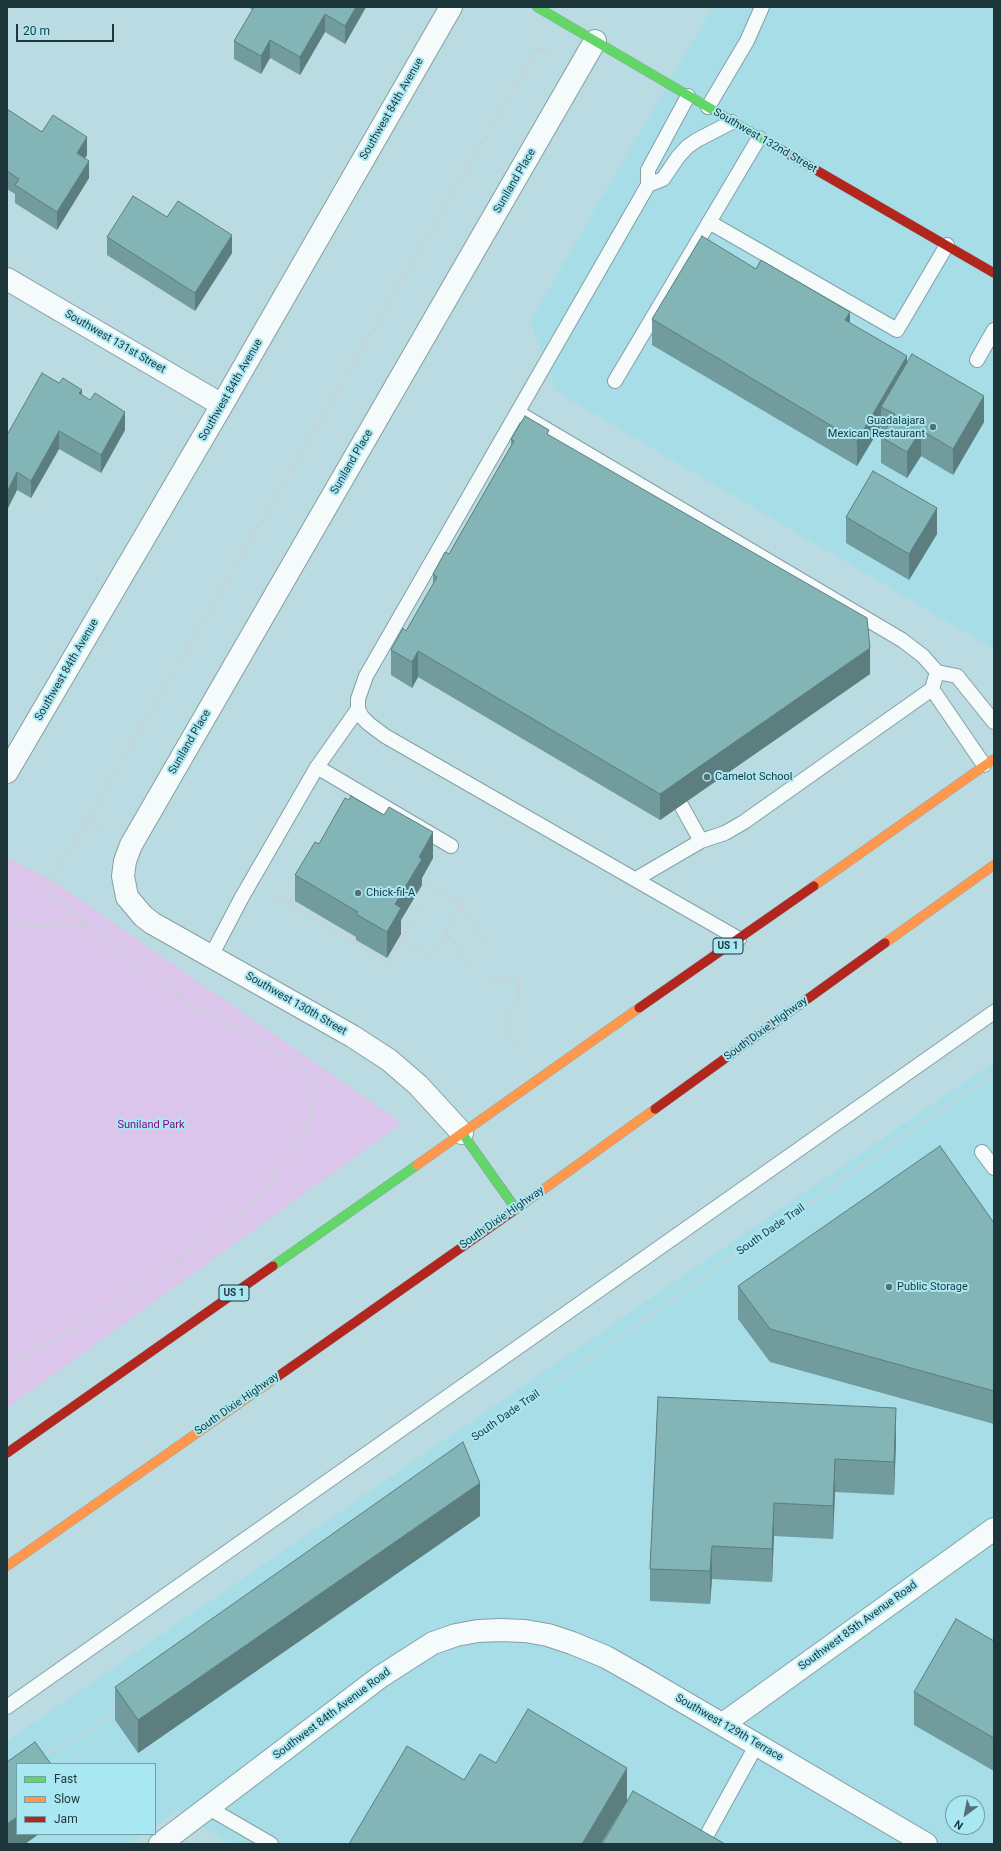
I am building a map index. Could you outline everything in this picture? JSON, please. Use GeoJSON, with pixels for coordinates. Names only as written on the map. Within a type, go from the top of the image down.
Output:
{"type":"FeatureCollection","features":[{"type":"Feature","properties":{"kind":"main road","name":"Southwest 132nd Street"},"geometry":{"type":"LineString","coordinates":[[537,7],[759,138],[994,273]]}},
{"type":"Feature","properties":{"kind":"main road","name":"US 1"},"geometry":{"type":"LineString","coordinates":[[7,1453],[989,762]]}},
{"type":"Feature","properties":{"kind":"main road","name":"South Dixie Highway"},"geometry":{"type":"LineString","coordinates":[[7,1566],[516,1209],[994,865]]}},
{"type":"Feature","properties":{"kind":"main road"},"geometry":{"type":"LineString","coordinates":[[462,1133],[516,1209]]}},
{"type":"Feature","properties":{"kind":"street","name":"Southwest 84th Avenue"},"geometry":{"type":"LineString","coordinates":[[7,772],[222,405],[451,7]]}},
{"type":"Feature","properties":{"kind":"street","name":"Suniland Place"},"geometry":{"type":"LineString","coordinates":[[124,886],[123,876],[125,861],[131,845],[595,41]]}},
{"type":"Feature","properties":{"kind":"street","name":"Southwest 131st Street"},"geometry":{"type":"LineString","coordinates":[[7,279],[222,405]]}},
{"type":"Feature","properties":{"kind":"street","name":"Southwest 130th Street"},"geometry":{"type":"LineString","coordinates":[[124,886],[128,897],[143,916],[152,923],[352,1036],[390,1060],[418,1085],[462,1133]]}},
{"type":"Feature","properties":{"kind":"street","name":"Southwest 85th Avenue Road"},"geometry":{"type":"LineString","coordinates":[[723,1724],[994,1529]]}},
{"type":"Feature","properties":{"kind":"street","name":"Southwest 84th Avenue Road"},"geometry":{"type":"LineString","coordinates":[[167,1842],[207,1807],[380,1677],[434,1643],[456,1635],[478,1631],[524,1631]]}},
{"type":"Feature","properties":{"kind":"street","name":"Southwest 129th Terrace"},"geometry":{"type":"LineString","coordinates":[[524,1631],[548,1635],[606,1657],[926,1844]]}},
{"type":"Feature","properties":{"kind":"lane"},"geometry":{"type":"LineString","coordinates":[[708,107],[747,41],[762,7]]}},
{"type":"Feature","properties":{"kind":"lane"},"geometry":{"type":"LineString","coordinates":[[688,96],[648,170],[648,185],[366,676],[358,699],[358,709],[362,718],[385,736],[739,939]]}},
{"type":"Feature","properties":{"kind":"lane"},"geometry":{"type":"LineString","coordinates":[[648,185],[663,179],[687,147],[704,136],[732,122]]}},
{"type":"Feature","properties":{"kind":"lane"},"geometry":{"type":"LineString","coordinates":[[616,381],[759,138]]}},
{"type":"Feature","properties":{"kind":"lane"},"geometry":{"type":"LineString","coordinates":[[709,222],[897,330],[947,245]]}},
{"type":"Feature","properties":{"kind":"lane"},"geometry":{"type":"LineString","coordinates":[[977,360],[994,330]]}},
{"type":"Feature","properties":{"kind":"lane"},"geometry":{"type":"LineString","coordinates":[[517,412],[823,592],[913,648],[938,672],[956,676],[994,722]]}},
{"type":"Feature","properties":{"kind":"lane"},"geometry":{"type":"LineString","coordinates":[[815,606],[823,592]]}},
{"type":"Feature","properties":{"kind":"lane"},"geometry":{"type":"LineString","coordinates":[[636,879],[701,841],[725,833],[744,822],[932,689],[938,672]]}},
{"type":"Feature","properties":{"kind":"lane"},"geometry":{"type":"LineString","coordinates":[[932,689],[989,762]]}},
{"type":"Feature","properties":{"kind":"lane"},"geometry":{"type":"LineString","coordinates":[[211,956],[242,897],[317,767],[358,709]]}},
{"type":"Feature","properties":{"kind":"lane"},"geometry":{"type":"LineString","coordinates":[[317,767],[451,846]]}},
{"type":"Feature","properties":{"kind":"lane"},"geometry":{"type":"LineString","coordinates":[[681,805],[701,841]]}},
{"type":"Feature","properties":{"kind":"lane"},"geometry":{"type":"LineString","coordinates":[[7,1707],[994,1012]]}},
{"type":"Feature","properties":{"kind":"lane"},"geometry":{"type":"LineString","coordinates":[[982,1152],[994,1168]]}},
{"type":"Feature","properties":{"kind":"lane"},"geometry":{"type":"LineString","coordinates":[[702,1844],[757,1744]]}},
{"type":"Feature","properties":{"kind":"lane"},"geometry":{"type":"LineString","coordinates":[[207,1807],[271,1844]]}},
{"type":"Feature","properties":{"kind":"path"},"geometry":{"type":"LineString","coordinates":[[7,1365],[78,1327],[147,1283],[211,1236],[251,1203],[280,1171],[306,1128],[312,1110],[314,1090],[303,1069],[257,1040],[196,1008],[89,928],[47,889],[538,47],[558,58]]}},
{"type":"Feature","properties":{"kind":"path"},"geometry":{"type":"LineString","coordinates":[[88,820],[109,832]]}},
{"type":"Feature","properties":{"kind":"path"},"geometry":{"type":"LineString","coordinates":[[402,939],[431,955],[462,905],[427,884]]}},
{"type":"Feature","properties":{"kind":"path"},"geometry":{"type":"LineString","coordinates":[[290,903],[297,890]]}},
{"type":"Feature","properties":{"kind":"path"},"geometry":{"type":"LineString","coordinates":[[274,901],[278,896],[388,962],[424,903]]}},
{"type":"Feature","properties":{"kind":"path"},"geometry":{"type":"LineString","coordinates":[[460,908],[468,913],[483,941],[491,951]]}},
{"type":"Feature","properties":{"kind":"path"},"geometry":{"type":"LineString","coordinates":[[7,925],[89,928]]}},
{"type":"Feature","properties":{"kind":"path"},"geometry":{"type":"LineString","coordinates":[[444,934],[453,939],[469,966]]}},
{"type":"Feature","properties":{"kind":"path"},"geometry":{"type":"LineString","coordinates":[[490,979],[497,980],[519,977],[519,999],[503,1028],[518,1047]]}},
{"type":"Feature","properties":{"kind":"path","name":"South Dade Trail"},"geometry":{"type":"LineString","coordinates":[[458,1450],[994,1073]]}},
{"type":"Feature","properties":{"kind":"path"},"geometry":{"type":"LineString","coordinates":[[36,1758],[73,1741],[117,1708]]}},
{"type":"Feature","properties":{"kind":"shaded area"},"geometry":{"type":"Polygon","coordinates":[[[713,7],[994,7],[994,649],[557,392],[530,321],[713,7]]]}},
{"type":"Feature","properties":{"kind":"shaded area"},"geometry":{"type":"Polygon","coordinates":[[[994,1062],[994,1844],[230,1844],[177,1810],[156,1825],[156,1763],[16,1763],[16,1835],[142,1835],[129,1844],[7,1844],[7,1741],[994,1062]]]}},
{"type":"Feature","properties":{"kind":"green space","name":"Suniland Park"},"geometry":{"type":"Polygon","coordinates":[[[7,858],[53,881],[402,1123],[7,1408],[7,858]]]}},
{"type":"Feature","properties":{"kind":"building"},"geometry":{"type":"Polygon","coordinates":[[[254,7],[356,7],[345,26],[325,14],[300,57],[270,40],[261,56],[234,41],[254,7]]]}},
{"type":"Feature","properties":{"kind":"building"},"geometry":{"type":"Polygon","coordinates":[[[7,109],[42,132],[53,115],[87,137],[77,153],[89,161],[57,212],[15,185],[19,179],[7,171],[7,109]]]}},
{"type":"Feature","properties":{"kind":"building"},"geometry":{"type":"Polygon","coordinates":[[[133,196],[167,217],[178,201],[232,235],[195,293],[107,237],[133,196]]]}},
{"type":"Feature","properties":{"kind":"building"},"geometry":{"type":"Polygon","coordinates":[[[702,236],[756,269],[761,260],[850,312],[845,320],[907,356],[857,441],[652,319],[702,236]]]}},
{"type":"Feature","properties":{"kind":"building"},"geometry":{"type":"Polygon","coordinates":[[[912,354],[984,396],[953,449],[921,430],[907,452],[881,437],[895,414],[881,407],[912,354]]]}},
{"type":"Feature","properties":{"kind":"building"},"geometry":{"type":"Polygon","coordinates":[[[42,373],[59,383],[63,378],[82,390],[79,393],[90,400],[95,393],[125,412],[101,455],[59,431],[31,481],[17,472],[7,490],[7,435],[42,373]]]}},
{"type":"Feature","properties":{"kind":"building"},"geometry":{"type":"Polygon","coordinates":[[[525,416],[549,430],[547,434],[867,618],[870,648],[660,794],[418,651],[412,662],[391,650],[403,628],[406,631],[437,577],[433,574],[445,552],[449,554],[514,441],[511,439],[525,416]]]}},
{"type":"Feature","properties":{"kind":"building"},"geometry":{"type":"Polygon","coordinates":[[[873,471],[937,508],[909,554],[846,517],[873,471]]]}},
{"type":"Feature","properties":{"kind":"building","name":"Chick-fil-A"},"geometry":{"type":"Polygon","coordinates":[[[351,796],[384,815],[389,807],[433,832],[419,857],[422,859],[395,904],[401,908],[387,932],[356,914],[358,912],[295,875],[315,842],[319,844],[345,798],[349,800],[351,796]]]}},
{"type":"Feature","properties":{"kind":"building","name":"Public Storage"},"geometry":{"type":"Polygon","coordinates":[[[940,1146],[994,1223],[994,1391],[770,1329],[738,1286],[940,1146]]]}},
{"type":"Feature","properties":{"kind":"building"},"geometry":{"type":"Polygon","coordinates":[[[658,1397],[896,1408],[894,1462],[835,1459],[833,1506],[774,1503],[772,1549],[712,1546],[710,1571],[650,1569],[658,1397]]]}},
{"type":"Feature","properties":{"kind":"building"},"geometry":{"type":"Polygon","coordinates":[[[463,1442],[480,1483],[138,1720],[115,1687],[463,1442]]]}},
{"type":"Feature","properties":{"kind":"building"},"geometry":{"type":"Polygon","coordinates":[[[956,1619],[994,1641],[994,1738],[914,1692],[956,1619]]]}},
{"type":"Feature","properties":{"kind":"building"},"geometry":{"type":"Polygon","coordinates":[[[528,1709],[627,1768],[582,1844],[349,1844],[407,1746],[464,1780],[480,1754],[496,1763],[528,1709]]]}},
{"type":"Feature","properties":{"kind":"building"},"geometry":{"type":"Polygon","coordinates":[[[35,1742],[50,1763],[16,1763],[16,1818],[7,1824],[7,1762],[35,1742]]]}},
{"type":"Feature","properties":{"kind":"building"},"geometry":{"type":"Polygon","coordinates":[[[633,1791],[725,1844],[602,1844],[633,1791]]]}},
{"type":"Feature","properties":{"kind":"traffic: fast"},"geometry":{"type":"LineString","coordinates":[[537,7],[778,148]]}},
{"type":"Feature","properties":{"kind":"traffic: fast"},"geometry":{"type":"LineString","coordinates":[[462,1133],[516,1209]]}},
{"type":"Feature","properties":{"kind":"traffic: fast"},"geometry":{"type":"LineString","coordinates":[[273,1266],[417,1165]]}},
{"type":"Feature","properties":{"kind":"traffic: slow"},"geometry":{"type":"LineString","coordinates":[[814,886],[994,759]]}},
{"type":"Feature","properties":{"kind":"traffic: slow"},"geometry":{"type":"LineString","coordinates":[[885,943],[994,865]]}},
{"type":"Feature","properties":{"kind":"traffic: slow"},"geometry":{"type":"LineString","coordinates":[[417,1165],[639,1008]]}},
{"type":"Feature","properties":{"kind":"traffic: slow"},"geometry":{"type":"LineString","coordinates":[[512,1212],[655,1109]]}},
{"type":"Feature","properties":{"kind":"traffic: slow"},"geometry":{"type":"LineString","coordinates":[[7,1566],[277,1377]]}},
{"type":"Feature","properties":{"kind":"traffic: jam"},"geometry":{"type":"LineString","coordinates":[[778,148],[994,273]]}},
{"type":"Feature","properties":{"kind":"traffic: jam"},"geometry":{"type":"LineString","coordinates":[[639,1008],[814,886]]}},
{"type":"Feature","properties":{"kind":"traffic: jam"},"geometry":{"type":"LineString","coordinates":[[655,1109],[885,943]]}},
{"type":"Feature","properties":{"kind":"traffic: jam"},"geometry":{"type":"LineString","coordinates":[[277,1377],[512,1212]]}},
{"type":"Feature","properties":{"kind":"traffic: jam"},"geometry":{"type":"LineString","coordinates":[[7,1453],[273,1266]]}},
{"type":"Feature","properties":{"kind":"place","name":"Guadalajara Mexican Restaurant"},"geometry":{"type":"Point","coordinates":[933,427]}},
{"type":"Feature","properties":{"kind":"place","name":"Camelot School"},"geometry":{"type":"Point","coordinates":[707,777]}},
{"type":"Feature","properties":{"kind":"place","name":"Chick-fil-A"},"geometry":{"type":"Point","coordinates":[358,893]}},
{"type":"Feature","properties":{"kind":"place","name":"Public Storage"},"geometry":{"type":"Point","coordinates":[889,1287]}}]}
